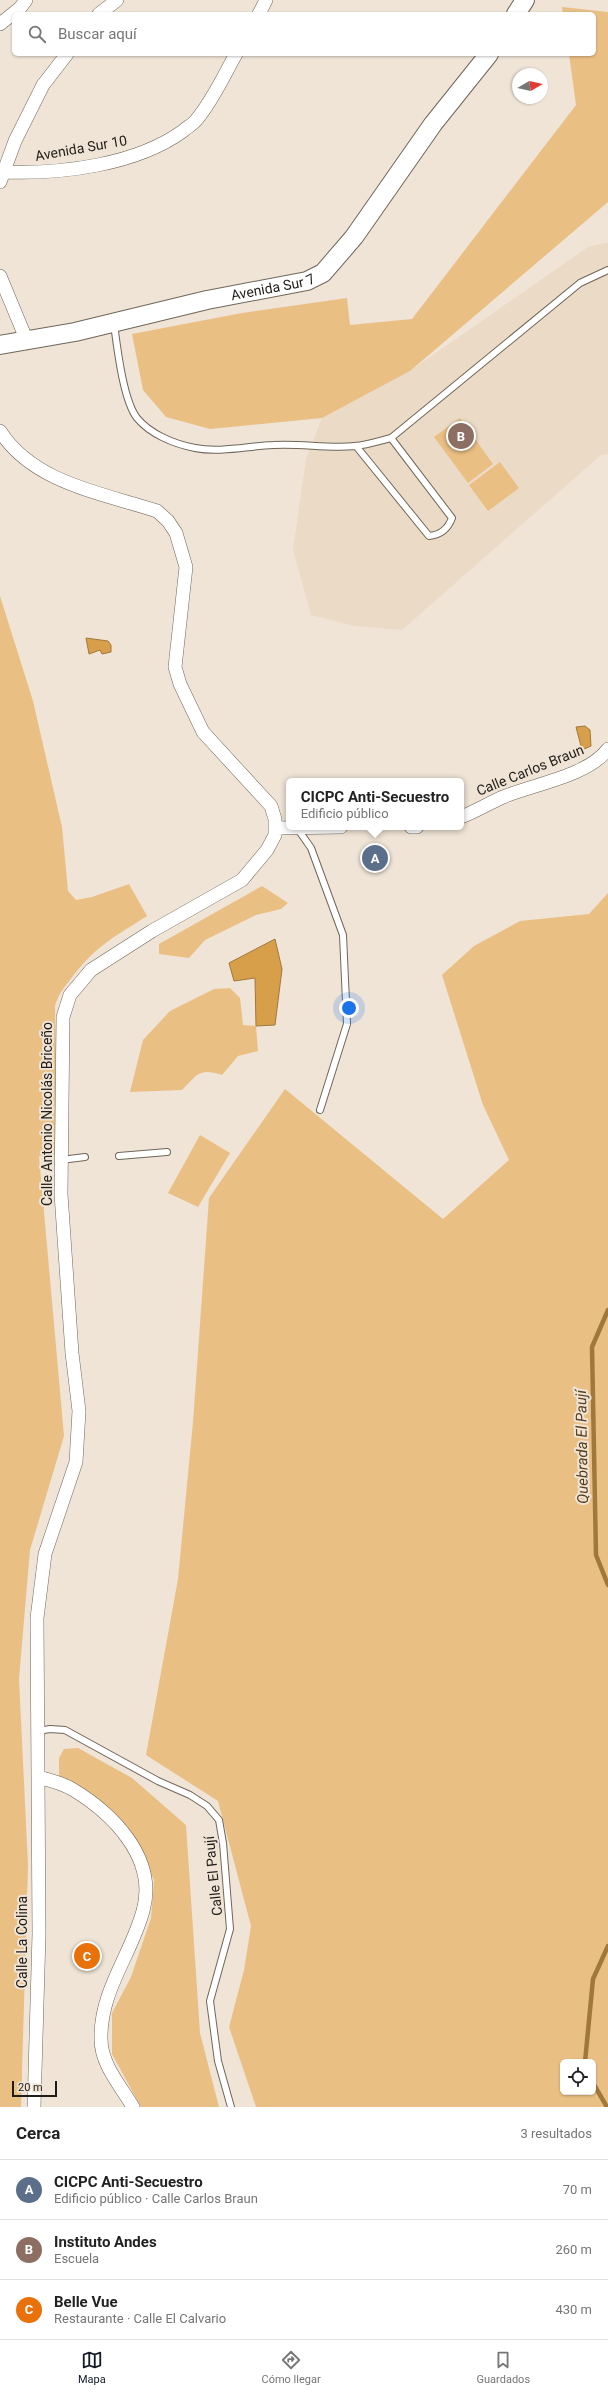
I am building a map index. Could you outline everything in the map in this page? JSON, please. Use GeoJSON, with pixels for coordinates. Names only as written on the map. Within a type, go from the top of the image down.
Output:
{"type":"FeatureCollection","features":[{"type":"Feature","properties":{"kind":"main road"},"geometry":{"type":"LineString","coordinates":[[517,12],[524,0]]}},
{"type":"Feature","properties":{"kind":"main road","name":"Avenida Sur 7"},"geometry":{"type":"LineString","coordinates":[[0,345],[27,341],[207,300],[307,280],[323,273],[354,237],[433,124],[487,56]]}},
{"type":"Feature","properties":{"kind":"street"},"geometry":{"type":"LineString","coordinates":[[15,12],[26,0]]}},
{"type":"Feature","properties":{"kind":"street"},"geometry":{"type":"LineString","coordinates":[[101,12],[116,0]]}},
{"type":"Feature","properties":{"kind":"street"},"geometry":{"type":"LineString","coordinates":[[260,12],[266,0]]}},
{"type":"Feature","properties":{"kind":"street"},"geometry":{"type":"LineString","coordinates":[[0,24],[12,14]]}},
{"type":"Feature","properties":{"kind":"street"},"geometry":{"type":"LineString","coordinates":[[3,177],[15,141],[43,85],[65,56]]}},
{"type":"Feature","properties":{"kind":"street","name":"Avenida Sur 10"},"geometry":{"type":"LineString","coordinates":[[3,177],[65,170],[126,158],[164,144],[197,120],[235,56]]}},
{"type":"Feature","properties":{"kind":"street"},"geometry":{"type":"LineString","coordinates":[[0,276],[27,341]]}},
{"type":"Feature","properties":{"kind":"street"},"geometry":{"type":"LineString","coordinates":[[0,431],[9,445],[23,459],[41,471],[58,479],[157,511],[168,521],[176,533],[186,567],[176,667],[180,684],[203,732],[271,806],[276,828],[286,828]]}},
{"type":"Feature","properties":{"kind":"street","name":"Calle Carlos Braun"},"geometry":{"type":"LineString","coordinates":[[464,816],[504,797],[588,767],[603,756],[608,749]]}},
{"type":"Feature","properties":{"kind":"street","name":"Calle Antonio Nicolás Briceño"},"geometry":{"type":"LineString","coordinates":[[38,1777],[35,1683],[39,1593],[45,1554],[76,1462],[79,1411],[72,1353],[60,1160],[61,1038],[63,1017],[70,995],[91,970],[113,954],[242,880],[267,850],[275,835],[276,828]]}},
{"type":"Feature","properties":{"kind":"street"},"geometry":{"type":"LineString","coordinates":[[38,1777],[71,1788],[108,1816],[130,1840],[138,1855],[145,1884],[144,1910],[108,1993],[101,2024],[101,2041],[108,2067],[133,2107]]}},
{"type":"Feature","properties":{"kind":"street","name":"Calle La Colina"},"geometry":{"type":"LineString","coordinates":[[34,2107],[39,1934],[38,1777]]}},
{"type":"Feature","properties":{"kind":"lane"},"geometry":{"type":"LineString","coordinates":[[114,322],[124,380],[130,403],[136,417],[148,429],[181,444],[196,448],[236,448],[303,444],[356,446],[390,438],[580,283],[608,271]]}},
{"type":"Feature","properties":{"kind":"lane"},"geometry":{"type":"LineString","coordinates":[[356,446],[429,536],[437,535],[449,526],[452,518],[390,438]]}},
{"type":"Feature","properties":{"kind":"lane"},"geometry":{"type":"LineString","coordinates":[[298,830],[311,848],[342,935],[347,1024],[320,1110]]}},
{"type":"Feature","properties":{"kind":"lane"},"geometry":{"type":"LineString","coordinates":[[119,1156],[168,1152]]}},
{"type":"Feature","properties":{"kind":"lane"},"geometry":{"type":"LineString","coordinates":[[60,1160],[85,1157]]}},
{"type":"Feature","properties":{"kind":"lane","name":"Calle El Paují"},"geometry":{"type":"LineString","coordinates":[[37,1732],[50,1729],[65,1730],[158,1781],[190,1795],[207,1806],[219,1820],[223,1843],[230,1929],[210,2001],[218,2061],[232,2107]]}},
{"type":"Feature","properties":{"kind":"shaded area"},"geometry":{"type":"Polygon","coordinates":[[[562,7],[608,12],[608,202],[410,371],[322,418],[210,429],[166,417],[143,390],[132,334],[242,313],[347,298],[350,325],[412,319],[576,105],[569,56],[596,56],[596,12],[563,12],[562,7]]]}},
{"type":"Feature","properties":{"kind":"shaded area"},"geometry":{"type":"Polygon","coordinates":[[[608,243],[608,454],[601,455],[402,630],[354,626],[311,615],[293,550],[306,459],[322,418],[410,371],[588,247],[608,243]]]}},
{"type":"Feature","properties":{"kind":"shaded area"},"geometry":{"type":"Polygon","coordinates":[[[460,418],[493,464],[468,483],[434,437],[460,418]]]}},
{"type":"Feature","properties":{"kind":"shaded area"},"geometry":{"type":"Polygon","coordinates":[[[500,462],[519,488],[488,511],[469,485],[500,462]]]}},
{"type":"Feature","properties":{"kind":"shaded area"},"geometry":{"type":"Polygon","coordinates":[[[0,596],[33,701],[62,827],[68,891],[76,900],[92,897],[129,884],[147,916],[114,937],[96,951],[63,989],[58,999],[55,1006],[57,1154],[39,1156],[64,1436],[30,1550],[19,1679],[28,1865],[21,2107],[0,2107],[0,596]]]}},
{"type":"Feature","properties":{"kind":"shaded area"},"geometry":{"type":"Polygon","coordinates":[[[86,638],[108,641],[111,645],[111,652],[102,654],[100,650],[89,654],[86,638]]]}},
{"type":"Feature","properties":{"kind":"shaded area"},"geometry":{"type":"Polygon","coordinates":[[[585,726],[590,730],[591,746],[582,750],[576,727],[585,726]]]}},
{"type":"Feature","properties":{"kind":"shaded area"},"geometry":{"type":"Polygon","coordinates":[[[262,886],[288,903],[281,909],[256,915],[205,940],[189,958],[159,954],[159,944],[262,886]]]}},
{"type":"Feature","properties":{"kind":"shaded area"},"geometry":{"type":"Polygon","coordinates":[[[608,893],[608,2107],[256,2107],[229,2027],[244,1970],[251,1926],[218,1801],[146,1755],[178,1579],[193,1422],[209,1198],[285,1089],[443,1219],[509,1160],[483,1105],[442,975],[474,946],[520,921],[589,914],[608,893]]]}},
{"type":"Feature","properties":{"kind":"shaded area"},"geometry":{"type":"Polygon","coordinates":[[[275,939],[282,969],[275,1025],[256,1026],[255,978],[234,981],[229,963],[275,939]]]}},
{"type":"Feature","properties":{"kind":"shaded area"},"geometry":{"type":"Polygon","coordinates":[[[230,988],[240,998],[243,1025],[256,1026],[258,1051],[238,1056],[222,1075],[208,1072],[199,1074],[182,1090],[130,1092],[143,1040],[170,1011],[214,989],[230,988]]]}},
{"type":"Feature","properties":{"kind":"shaded area"},"geometry":{"type":"Polygon","coordinates":[[[200,1135],[230,1153],[198,1207],[168,1193],[200,1135]]]}},
{"type":"Feature","properties":{"kind":"shaded area"},"geometry":{"type":"Polygon","coordinates":[[[78,1748],[132,1778],[186,1825],[200,2033],[219,2107],[141,2107],[112,2054],[112,2013],[131,1977],[151,1918],[154,1880],[132,1835],[91,1793],[59,1777],[59,1758],[64,1749],[78,1748]]]}},
{"type":"Feature","properties":{"kind":"waterway","name":"Quebrada El Paují"},"geometry":{"type":"LineString","coordinates":[[608,1310],[592,1347],[596,1555],[608,1585]]}},
{"type":"Feature","properties":{"kind":"waterway","name":"Quebrada El Paují"},"geometry":{"type":"LineString","coordinates":[[585,2059],[593,1979],[608,1946]]}},
{"type":"Feature","properties":{"kind":"waterway","name":"Quebrada El Paují"},"geometry":{"type":"LineString","coordinates":[[596,2088],[607,2107]]}},
{"type":"Feature","properties":{"kind":"place","name":"Instituto Andes"},"geometry":{"type":"Point","coordinates":[461,436]}},
{"type":"Feature","properties":{"kind":"place","name":"CICPC Anti-Secuestro"},"geometry":{"type":"Point","coordinates":[375,858]}},
{"type":"Feature","properties":{"kind":"place","name":"Belle Vue"},"geometry":{"type":"Point","coordinates":[87,1956]}}]}
